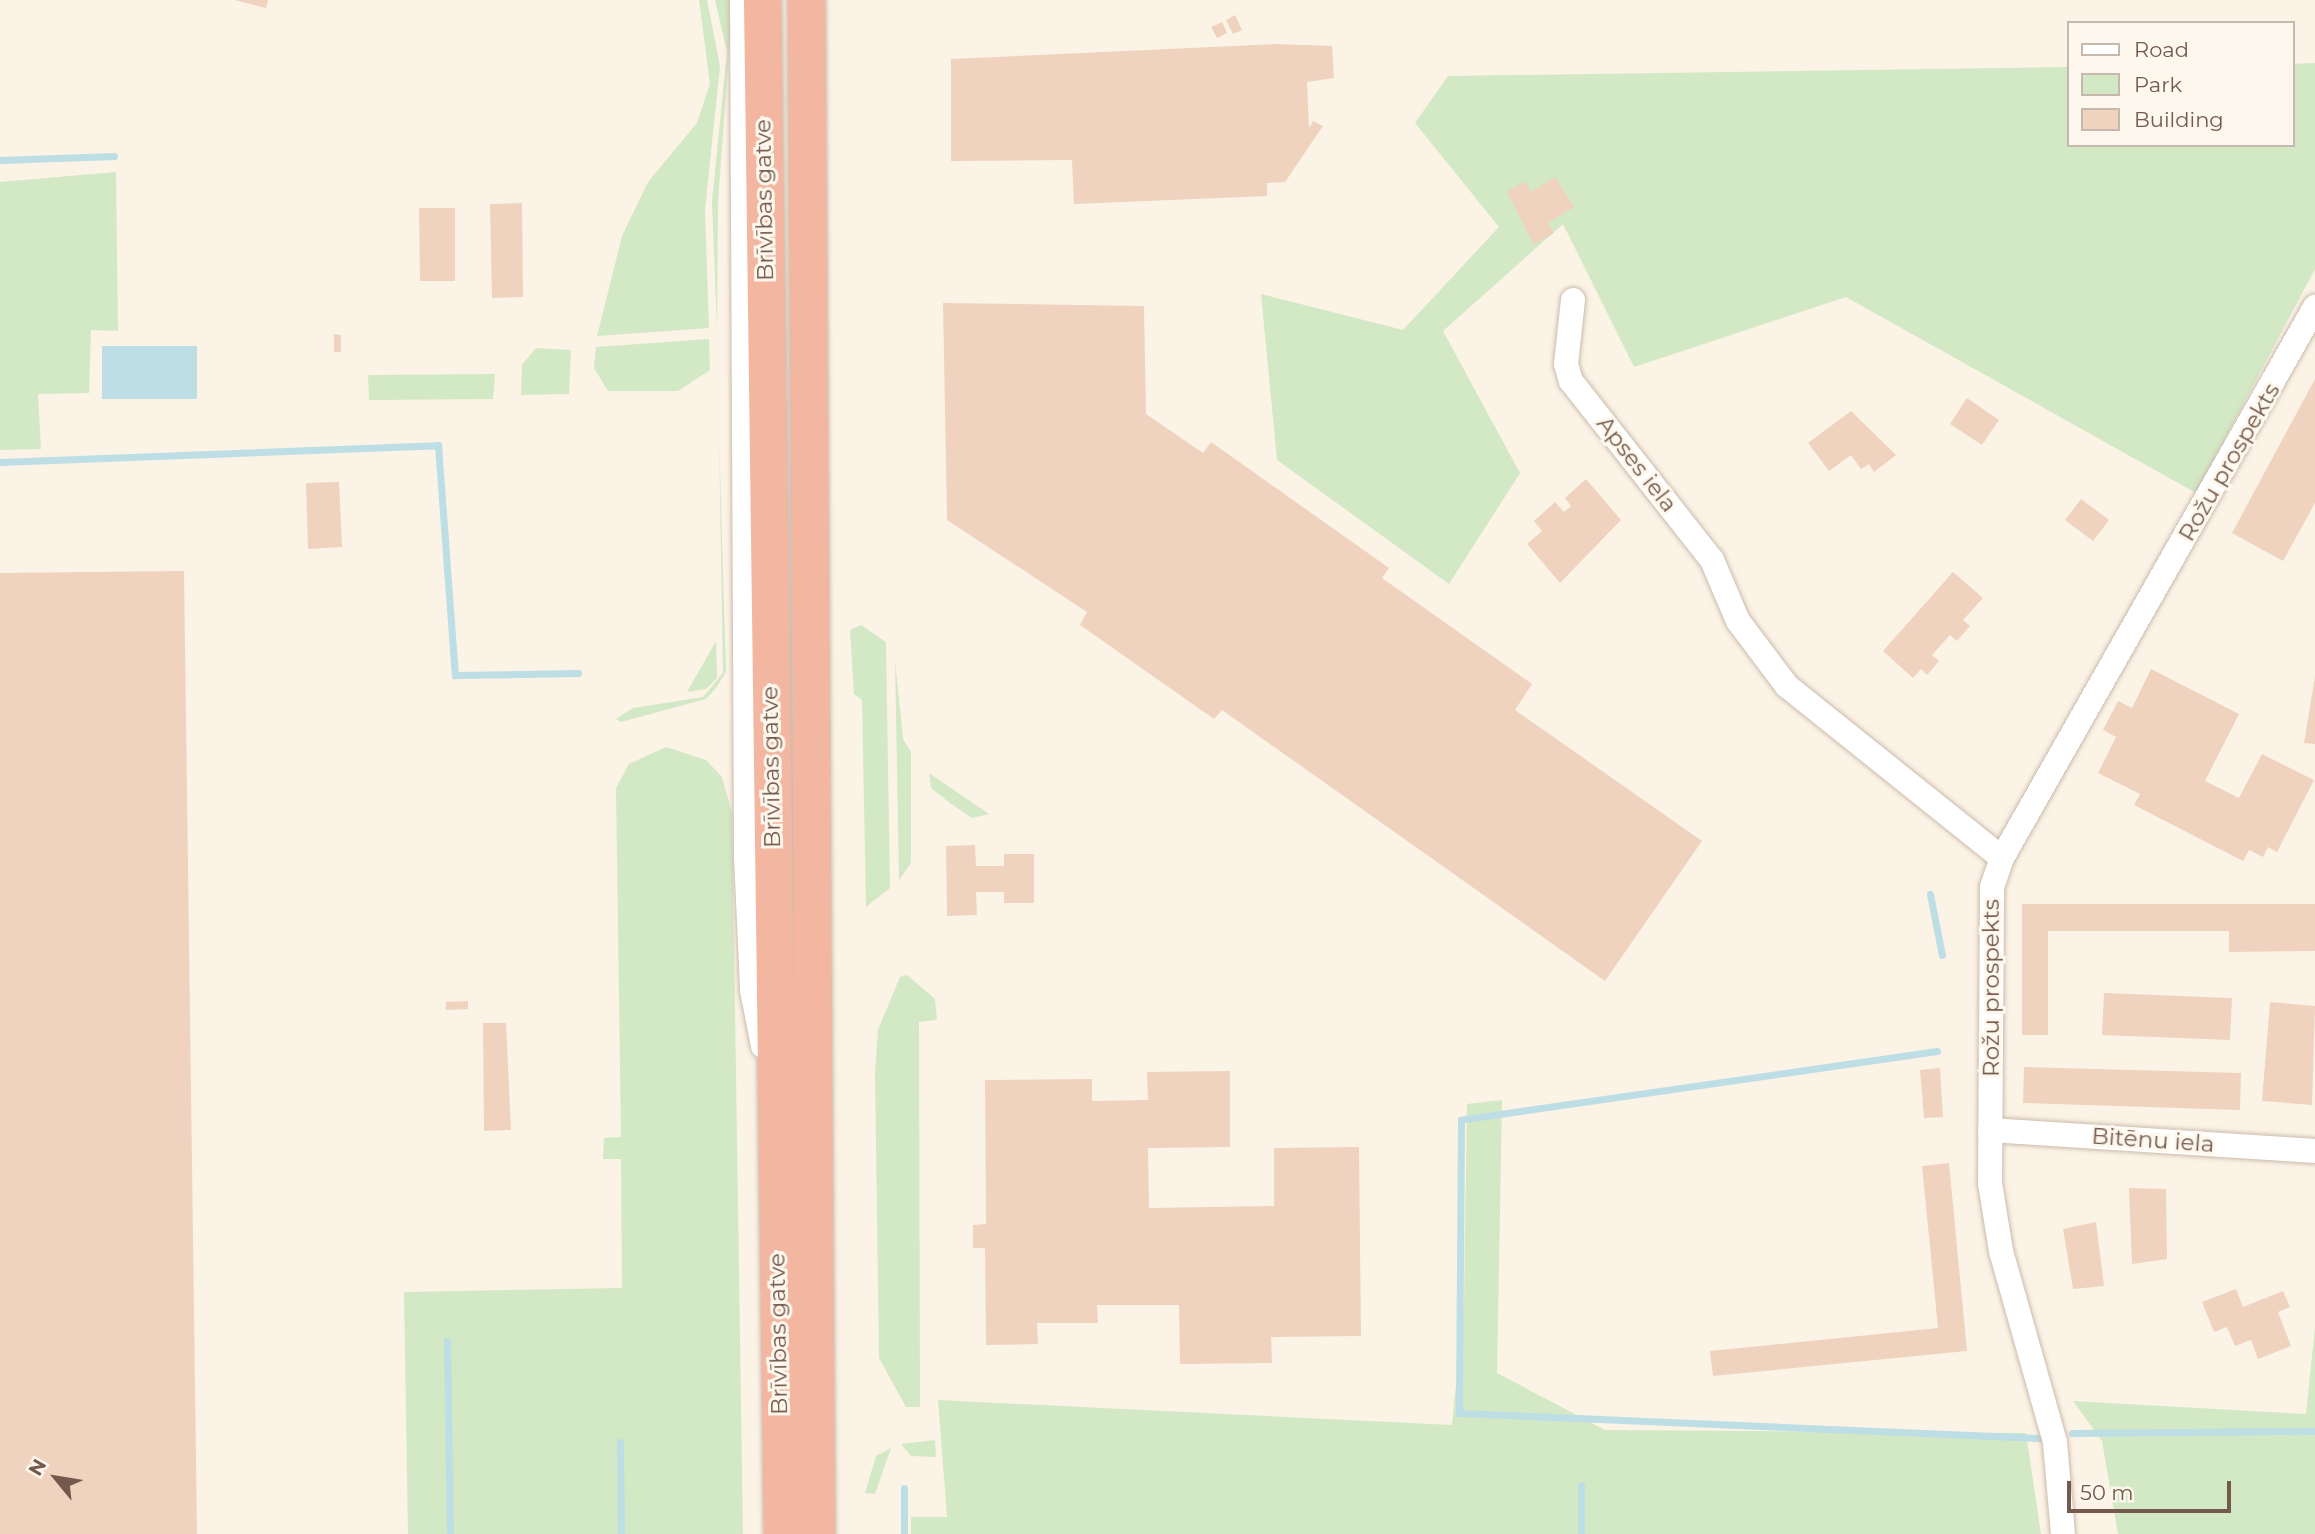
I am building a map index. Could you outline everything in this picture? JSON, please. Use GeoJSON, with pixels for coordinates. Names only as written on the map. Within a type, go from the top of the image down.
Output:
{"type":"FeatureCollection","features":[{"type":"Feature","properties":{"kind":"highway","name":"Brīvības gatve"},"geometry":{"type":"LineString","coordinates":[[762,0],[773,1105],[782,1534]]}},
{"type":"Feature","properties":{"kind":"highway","name":"Brīvības gatve"},"geometry":{"type":"LineString","coordinates":[[806,0],[816,1534]]}},
{"type":"Feature","properties":{"kind":"street"},"geometry":{"type":"LineString","coordinates":[[742,0],[746,856],[752,990],[773,1105]]}},
{"type":"Feature","properties":{"kind":"street","name":"Apses iela"},"geometry":{"type":"LineString","coordinates":[[1573,300],[1566,364],[1571,381],[1712,560],[1738,621],[1787,686],[2002,859]]}},
{"type":"Feature","properties":{"kind":"street","name":"Rožu prospekts"},"geometry":{"type":"LineString","coordinates":[[2063,1534],[2054,1441],[2001,1251],[1990,1130],[1992,887],[2002,859],[2315,307]]}},
{"type":"Feature","properties":{"kind":"street","name":"Bitēnu iela"},"geometry":{"type":"LineString","coordinates":[[1990,1130],[2315,1151]]}},
{"type":"Feature","properties":{"kind":"green space"},"geometry":{"type":"Polygon","coordinates":[[[699,0],[707,0],[720,66],[705,210],[709,328],[597,336],[622,236],[648,182],[697,123],[710,84],[699,0]]]}},
{"type":"Feature","properties":{"kind":"green space"},"geometry":{"type":"Polygon","coordinates":[[[715,0],[733,0],[718,201],[717,329],[712,201],[727,52],[715,0]]]}},
{"type":"Feature","properties":{"kind":"green space"},"geometry":{"type":"Polygon","coordinates":[[[2315,63],[2315,269],[2196,493],[1846,297],[1634,367],[1563,224],[1443,331],[1520,473],[1449,584],[1277,460],[1261,294],[1403,330],[1499,227],[1415,123],[1448,76],[2066,67],[2066,147],[2294,147],[2294,64],[2315,63]]]}},
{"type":"Feature","properties":{"kind":"green space"},"geometry":{"type":"Polygon","coordinates":[[[116,172],[118,331],[91,330],[89,393],[38,394],[41,449],[0,450],[0,182],[116,172]]]}},
{"type":"Feature","properties":{"kind":"green space"},"geometry":{"type":"Polygon","coordinates":[[[709,339],[710,370],[678,391],[608,391],[594,368],[596,347],[709,339]]]}},
{"type":"Feature","properties":{"kind":"green space"},"geometry":{"type":"Polygon","coordinates":[[[536,348],[571,350],[569,394],[521,395],[522,365],[536,348]]]}},
{"type":"Feature","properties":{"kind":"green space"},"geometry":{"type":"Polygon","coordinates":[[[495,374],[493,399],[369,400],[368,375],[495,374]]]}},
{"type":"Feature","properties":{"kind":"green space"},"geometry":{"type":"Polygon","coordinates":[[[719,435],[726,672],[706,699],[621,722],[616,719],[633,708],[703,697],[723,673],[719,435]]]}},
{"type":"Feature","properties":{"kind":"green space"},"geometry":{"type":"Polygon","coordinates":[[[861,625],[886,642],[890,888],[866,907],[862,700],[854,694],[850,630],[861,625]]]}},
{"type":"Feature","properties":{"kind":"green space"},"geometry":{"type":"Polygon","coordinates":[[[716,641],[717,678],[706,689],[687,692],[716,641]]]}},
{"type":"Feature","properties":{"kind":"green space"},"geometry":{"type":"Polygon","coordinates":[[[895,660],[903,739],[911,752],[911,863],[899,880],[895,660]]]}},
{"type":"Feature","properties":{"kind":"green space"},"geometry":{"type":"Polygon","coordinates":[[[666,747],[706,760],[722,777],[732,813],[743,1534],[408,1534],[404,1292],[622,1288],[621,1159],[603,1159],[604,1138],[621,1137],[616,788],[629,764],[666,747]]]}},
{"type":"Feature","properties":{"kind":"green space"},"geometry":{"type":"Polygon","coordinates":[[[929,773],[989,814],[972,818],[950,803],[931,788],[929,773]]]}},
{"type":"Feature","properties":{"kind":"green space"},"geometry":{"type":"Polygon","coordinates":[[[907,975],[935,999],[937,1020],[919,1022],[920,1407],[906,1407],[879,1358],[875,1073],[878,1030],[900,977],[907,975]]]}},
{"type":"Feature","properties":{"kind":"green space"},"geometry":{"type":"Polygon","coordinates":[[[1502,1100],[1497,1373],[1605,1430],[2026,1433],[2041,1534],[911,1534],[911,1517],[947,1517],[938,1400],[1452,1425],[1464,1303],[1467,1104],[1502,1100]]]}},
{"type":"Feature","properties":{"kind":"green space"},"geometry":{"type":"Polygon","coordinates":[[[2315,1327],[2315,1534],[2118,1534],[2102,1441],[2073,1401],[2306,1414],[2315,1327]]]}},
{"type":"Feature","properties":{"kind":"green space"},"geometry":{"type":"Polygon","coordinates":[[[935,1440],[936,1457],[911,1456],[901,1444],[935,1440]]]}},
{"type":"Feature","properties":{"kind":"green space"},"geometry":{"type":"Polygon","coordinates":[[[891,1448],[875,1494],[865,1493],[876,1456],[891,1448]]]}},
{"type":"Feature","properties":{"kind":"water"},"geometry":{"type":"Polygon","coordinates":[[[102,346],[197,346],[197,399],[102,399],[102,346]]]}},
{"type":"Feature","properties":{"kind":"building"},"geometry":{"type":"Polygon","coordinates":[[[235,0],[268,0],[266,8],[235,0]]]}},
{"type":"Feature","properties":{"kind":"building"},"geometry":{"type":"Polygon","coordinates":[[[1235,15],[1242,30],[1233,34],[1226,20],[1235,15]]]}},
{"type":"Feature","properties":{"kind":"building"},"geometry":{"type":"Polygon","coordinates":[[[1222,22],[1227,33],[1217,38],[1211,27],[1222,22]]]}},
{"type":"Feature","properties":{"kind":"building"},"geometry":{"type":"Polygon","coordinates":[[[1276,44],[1332,46],[1334,78],[1307,82],[1309,128],[1313,121],[1323,126],[1285,182],[1267,183],[1267,196],[1074,204],[1072,160],[951,161],[951,59],[1276,44]]]}},
{"type":"Feature","properties":{"kind":"building"},"geometry":{"type":"Polygon","coordinates":[[[1555,177],[1574,207],[1548,223],[1554,233],[1534,245],[1507,192],[1524,181],[1531,192],[1555,177]]]}},
{"type":"Feature","properties":{"kind":"building"},"geometry":{"type":"Polygon","coordinates":[[[522,203],[523,297],[492,298],[490,204],[522,203]]]}},
{"type":"Feature","properties":{"kind":"building"},"geometry":{"type":"Polygon","coordinates":[[[419,208],[455,208],[455,281],[420,281],[419,208]]]}},
{"type":"Feature","properties":{"kind":"building"},"geometry":{"type":"Polygon","coordinates":[[[943,303],[1144,306],[1146,414],[1203,453],[1211,442],[1389,568],[1382,578],[1532,684],[1515,710],[1702,841],[1605,981],[1222,710],[1214,719],[1080,625],[1087,612],[947,520],[943,303]]]}},
{"type":"Feature","properties":{"kind":"building"},"geometry":{"type":"Polygon","coordinates":[[[334,334],[341,335],[341,352],[334,352],[334,334]]]}},
{"type":"Feature","properties":{"kind":"building"},"geometry":{"type":"Polygon","coordinates":[[[2315,379],[2315,503],[2283,561],[2232,533],[2315,379]]]}},
{"type":"Feature","properties":{"kind":"building"},"geometry":{"type":"Polygon","coordinates":[[[1967,398],[1999,420],[1982,445],[1950,424],[1967,398]]]}},
{"type":"Feature","properties":{"kind":"building"},"geometry":{"type":"Polygon","coordinates":[[[1851,411],[1896,455],[1874,472],[1869,464],[1861,469],[1851,455],[1829,471],[1808,443],[1851,411]]]}},
{"type":"Feature","properties":{"kind":"building"},"geometry":{"type":"Polygon","coordinates":[[[1586,479],[1621,520],[1560,583],[1527,544],[1542,531],[1534,521],[1555,502],[1564,512],[1571,506],[1565,498],[1586,479]]]}},
{"type":"Feature","properties":{"kind":"building"},"geometry":{"type":"Polygon","coordinates":[[[339,482],[342,547],[308,549],[306,483],[339,482]]]}},
{"type":"Feature","properties":{"kind":"building"},"geometry":{"type":"Polygon","coordinates":[[[2081,499],[2109,520],[2093,541],[2065,520],[2081,499]]]}},
{"type":"Feature","properties":{"kind":"building"},"geometry":{"type":"Polygon","coordinates":[[[184,571],[197,1534],[0,1534],[0,573],[184,571]]]}},
{"type":"Feature","properties":{"kind":"building"},"geometry":{"type":"Polygon","coordinates":[[[1953,572],[1983,598],[1963,620],[1970,626],[1957,641],[1950,635],[1932,655],[1939,661],[1927,675],[1921,669],[1913,678],[1883,651],[1953,572]]]}},
{"type":"Feature","properties":{"kind":"building"},"geometry":{"type":"Polygon","coordinates":[[[2151,669],[2239,714],[2205,781],[2239,798],[2262,754],[2314,780],[2277,852],[2268,847],[2263,857],[2249,850],[2243,861],[2134,805],[2140,794],[2098,773],[2116,737],[2103,730],[2118,701],[2132,708],[2151,669]]]}},
{"type":"Feature","properties":{"kind":"building"},"geometry":{"type":"Polygon","coordinates":[[[2315,676],[2315,744],[2304,743],[2315,676]]]}},
{"type":"Feature","properties":{"kind":"building"},"geometry":{"type":"Polygon","coordinates":[[[975,845],[976,866],[1004,866],[1004,854],[1034,854],[1034,903],[1004,903],[1004,892],[976,892],[977,915],[947,916],[946,846],[975,845]]]}},
{"type":"Feature","properties":{"kind":"building"},"geometry":{"type":"Polygon","coordinates":[[[2022,904],[2315,904],[2315,951],[2229,952],[2229,931],[2048,931],[2048,1035],[2022,1035],[2022,904]]]}},
{"type":"Feature","properties":{"kind":"building"},"geometry":{"type":"Polygon","coordinates":[[[2104,993],[2232,998],[2230,1040],[2102,1035],[2104,993]]]}},
{"type":"Feature","properties":{"kind":"building"},"geometry":{"type":"Polygon","coordinates":[[[468,1001],[468,1009],[446,1010],[446,1002],[468,1001]]]}},
{"type":"Feature","properties":{"kind":"building"},"geometry":{"type":"Polygon","coordinates":[[[2270,1002],[2315,1006],[2312,1105],[2262,1101],[2270,1002]]]}},
{"type":"Feature","properties":{"kind":"building"},"geometry":{"type":"Polygon","coordinates":[[[483,1023],[506,1023],[511,1130],[484,1131],[483,1023]]]}},
{"type":"Feature","properties":{"kind":"building"},"geometry":{"type":"Polygon","coordinates":[[[2024,1067],[2241,1073],[2240,1110],[2023,1103],[2024,1067]]]}},
{"type":"Feature","properties":{"kind":"building"},"geometry":{"type":"Polygon","coordinates":[[[1940,1068],[1943,1117],[1924,1118],[1920,1070],[1940,1068]]]}},
{"type":"Feature","properties":{"kind":"building"},"geometry":{"type":"Polygon","coordinates":[[[1230,1071],[1230,1147],[1148,1148],[1149,1208],[1274,1206],[1274,1148],[1359,1147],[1361,1336],[1271,1337],[1272,1363],[1180,1364],[1179,1305],[1097,1305],[1098,1323],[1037,1323],[1038,1344],[986,1345],[985,1248],[973,1248],[973,1225],[986,1224],[985,1080],[1092,1079],[1092,1101],[1148,1100],[1147,1072],[1230,1071]]]}},
{"type":"Feature","properties":{"kind":"building"},"geometry":{"type":"Polygon","coordinates":[[[1949,1163],[1967,1351],[1713,1376],[1710,1351],[1938,1328],[1922,1166],[1949,1163]]]}},
{"type":"Feature","properties":{"kind":"building"},"geometry":{"type":"Polygon","coordinates":[[[2129,1188],[2166,1189],[2167,1259],[2132,1264],[2129,1188]]]}},
{"type":"Feature","properties":{"kind":"building"},"geometry":{"type":"Polygon","coordinates":[[[2096,1222],[2104,1286],[2073,1289],[2063,1229],[2096,1222]]]}},
{"type":"Feature","properties":{"kind":"building"},"geometry":{"type":"Polygon","coordinates":[[[2236,1289],[2243,1307],[2283,1291],[2290,1307],[2278,1312],[2291,1346],[2258,1359],[2251,1340],[2235,1346],[2227,1327],[2214,1332],[2202,1302],[2236,1289]]]}},
{"type":"Feature","properties":{"kind":"waterway"},"geometry":{"type":"LineString","coordinates":[[0,160],[114,156]]}},
{"type":"Feature","properties":{"kind":"waterway"},"geometry":{"type":"LineString","coordinates":[[0,462],[438,445],[455,675],[578,673]]}},
{"type":"Feature","properties":{"kind":"waterway"},"geometry":{"type":"LineString","coordinates":[[1930,894],[1942,955]]}},
{"type":"Feature","properties":{"kind":"waterway"},"geometry":{"type":"LineString","coordinates":[[1937,1051],[1461,1120],[1459,1413],[2039,1438]]}},
{"type":"Feature","properties":{"kind":"waterway"},"geometry":{"type":"LineString","coordinates":[[447,1341],[450,1534]]}},
{"type":"Feature","properties":{"kind":"waterway"},"geometry":{"type":"LineString","coordinates":[[2072,1433],[2315,1431]]}},
{"type":"Feature","properties":{"kind":"waterway"},"geometry":{"type":"LineString","coordinates":[[620,1442],[621,1534]]}},
{"type":"Feature","properties":{"kind":"waterway"},"geometry":{"type":"LineString","coordinates":[[1581,1485],[1581,1534]]}},
{"type":"Feature","properties":{"kind":"waterway"},"geometry":{"type":"LineString","coordinates":[[904,1488],[904,1534]]}}]}
